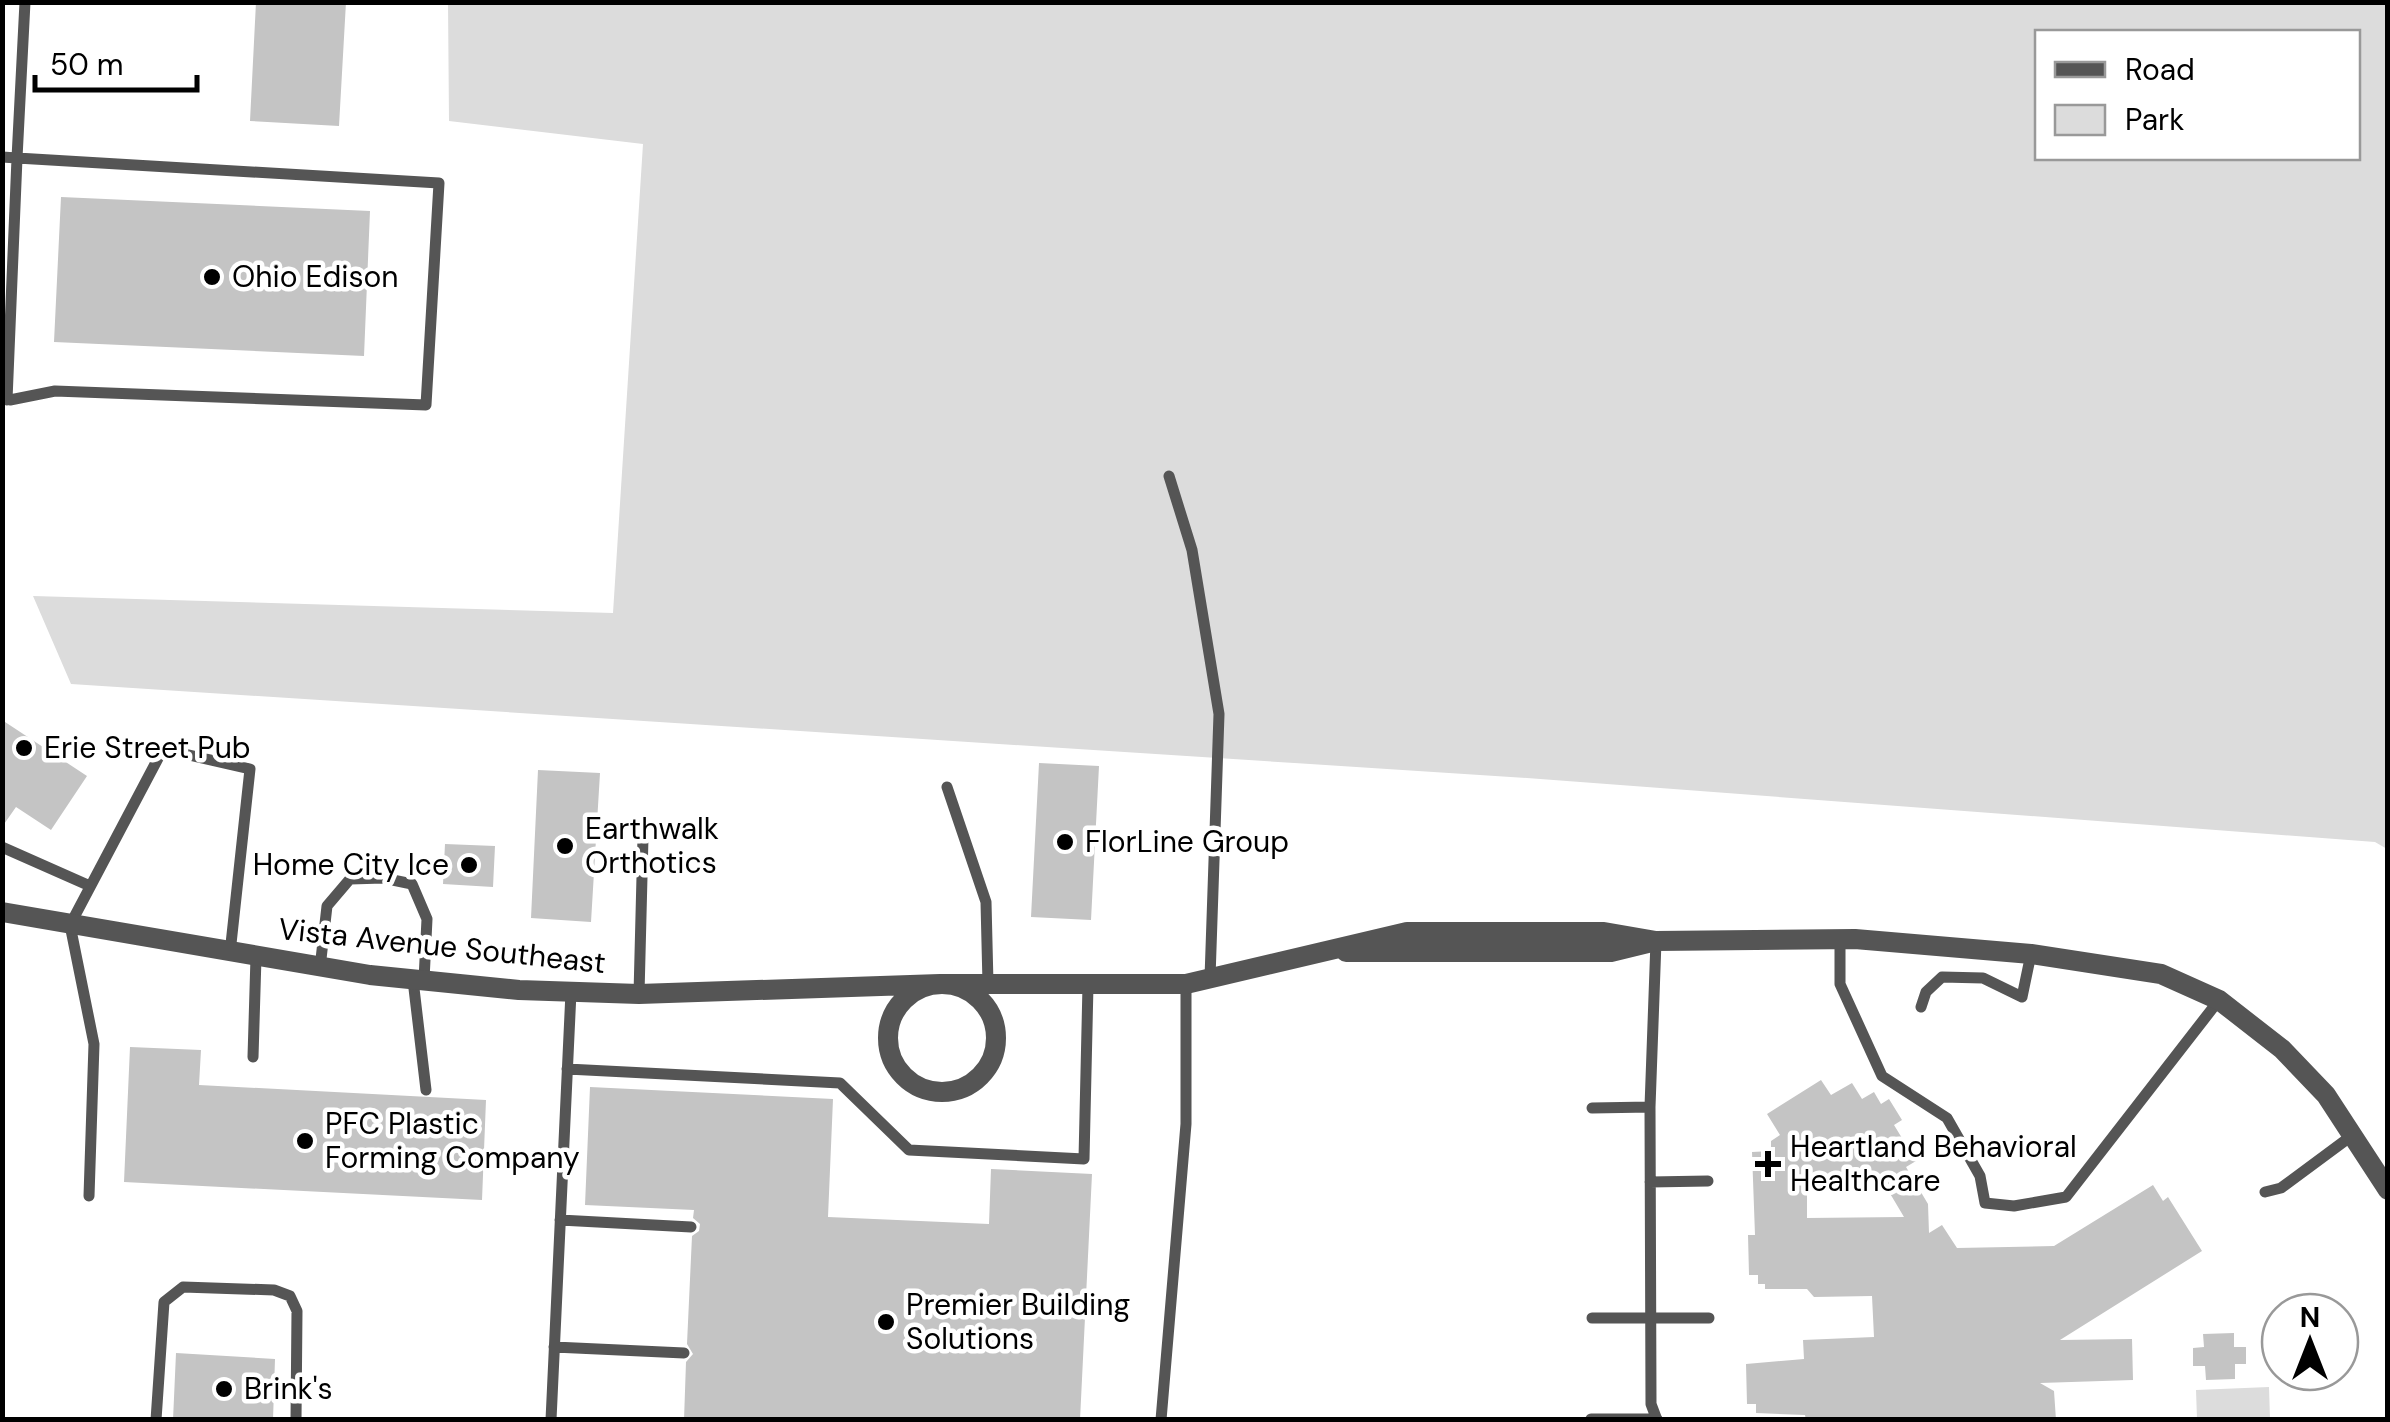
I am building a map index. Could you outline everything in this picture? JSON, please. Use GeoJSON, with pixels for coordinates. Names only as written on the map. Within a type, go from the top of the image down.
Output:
{"type":"FeatureCollection","features":[{"type":"Feature","properties":{"kind":"street","name":"Vista Avenue Southeast"},"geometry":{"type":"LineString","coordinates":[[2,912],[320,968],[419,980],[639,994],[940,984],[1186,984],[1324,952],[1611,952],[1656,941],[1840,939],[2030,954],[2161,974],[2219,1000],[2282,1049],[2326,1096],[2388,1190]]}},
{"type":"Feature","properties":{"kind":"street","name":"Vista Avenue Southeast"},"geometry":{"type":"LineString","coordinates":[[940,984],[975,995],[995,1025],[996,1043],[981,1076],[949,1092],[931,1091],[901,1074],[888,1042],[889,1025],[908,996],[940,984]]}},
{"type":"Feature","properties":{"kind":"lane"},"geometry":{"type":"LineString","coordinates":[[2,158],[17,158],[439,183],[426,405],[55,391],[6,400],[17,158],[25,2]]}},
{"type":"Feature","properties":{"kind":"lane"},"geometry":{"type":"LineString","coordinates":[[1168,476],[1192,550],[1219,714],[1210,978]]}},
{"type":"Feature","properties":{"kind":"lane"},"geometry":{"type":"LineString","coordinates":[[89,1196],[94,1044],[70,925],[162,749],[250,769],[230,953]]}},
{"type":"Feature","properties":{"kind":"lane"},"geometry":{"type":"LineString","coordinates":[[948,787],[986,902],[988,984]]}},
{"type":"Feature","properties":{"kind":"lane"},"geometry":{"type":"LineString","coordinates":[[639,994],[642,837]]}},
{"type":"Feature","properties":{"kind":"lane"},"geometry":{"type":"LineString","coordinates":[[2,847],[90,886]]}},
{"type":"Feature","properties":{"kind":"lane"},"geometry":{"type":"LineString","coordinates":[[320,968],[327,906],[350,879],[383,878],[412,884],[426,919],[419,980],[426,1090]]}},
{"type":"Feature","properties":{"kind":"lane"},"geometry":{"type":"LineString","coordinates":[[1840,939],[1840,984],[1882,1076],[1947,1118],[1980,1176],[1985,1203],[2014,1206],[2066,1197],[2219,1000]]}},
{"type":"Feature","properties":{"kind":"lane"},"geometry":{"type":"LineString","coordinates":[[1592,1419],[1657,1419],[1651,1404],[1650,1318],[1650,1106],[1656,941]]}},
{"type":"Feature","properties":{"kind":"lane"},"geometry":{"type":"LineString","coordinates":[[1920,1007],[1926,992],[1942,978],[1983,978],[2022,997],[2030,954]]}},
{"type":"Feature","properties":{"kind":"lane"},"geometry":{"type":"LineString","coordinates":[[253,1057],[256,958]]}},
{"type":"Feature","properties":{"kind":"lane"},"geometry":{"type":"LineString","coordinates":[[1162,1420],[1186,1124],[1186,984]]}},
{"type":"Feature","properties":{"kind":"lane"},"geometry":{"type":"LineString","coordinates":[[567,1068],[840,1083],[909,1150],[1084,1159],[1088,985]]}},
{"type":"Feature","properties":{"kind":"lane"},"geometry":{"type":"LineString","coordinates":[[551,1420],[571,992]]}},
{"type":"Feature","properties":{"kind":"lane"},"geometry":{"type":"LineString","coordinates":[[1592,1108],[1650,1106]]}},
{"type":"Feature","properties":{"kind":"lane"},"geometry":{"type":"LineString","coordinates":[[2265,1192],[2281,1188],[2354,1134]]}},
{"type":"Feature","properties":{"kind":"lane"},"geometry":{"type":"LineString","coordinates":[[1650,1182],[1708,1181]]}},
{"type":"Feature","properties":{"kind":"lane"},"geometry":{"type":"LineString","coordinates":[[560,1220],[690,1228]]}},
{"type":"Feature","properties":{"kind":"lane"},"geometry":{"type":"LineString","coordinates":[[156,1420],[162,1310],[168,1295],[183,1288],[274,1290],[290,1296],[297,1312],[296,1420]]}},
{"type":"Feature","properties":{"kind":"lane"},"geometry":{"type":"LineString","coordinates":[[1592,1318],[1709,1318]]}},
{"type":"Feature","properties":{"kind":"lane"},"geometry":{"type":"LineString","coordinates":[[554,1347],[684,1353]]}},
{"type":"Feature","properties":{"kind":"green space"},"geometry":{"type":"Polygon","coordinates":[[[448,3],[2387,3],[2387,849],[2375,842],[1527,778],[71,684],[33,596],[613,613],[643,144],[449,121],[448,3]]]}},
{"type":"Feature","properties":{"kind":"green space"},"geometry":{"type":"Polygon","coordinates":[[[2260,1387],[2260,1392],[2269,1392],[2270,1419],[2197,1419],[2196,1390],[2260,1387]]]}},
{"type":"Feature","properties":{"kind":"building"},"geometry":{"type":"Polygon","coordinates":[[[256,2],[346,2],[339,126],[250,121],[256,2]]]}},
{"type":"Feature","properties":{"kind":"building","name":"Ohio Edison"},"geometry":{"type":"Polygon","coordinates":[[[61,197],[370,211],[364,356],[54,342],[61,197]]]}},
{"type":"Feature","properties":{"kind":"building","name":"Erie Street Pub"},"geometry":{"type":"Polygon","coordinates":[[[2,720],[87,776],[51,830],[16,807],[2,827],[2,720]]]}},
{"type":"Feature","properties":{"kind":"building","name":"FlorLine Group"},"geometry":{"type":"Polygon","coordinates":[[[1039,763],[1099,766],[1091,920],[1031,917],[1039,763]]]}},
{"type":"Feature","properties":{"kind":"building","name":"Earthwalk Orthotics"},"geometry":{"type":"Polygon","coordinates":[[[538,770],[600,773],[591,922],[531,918],[538,770]]]}},
{"type":"Feature","properties":{"kind":"building","name":"Home City Ice"},"geometry":{"type":"Polygon","coordinates":[[[445,844],[495,846],[493,887],[443,884],[445,844]]]}},
{"type":"Feature","properties":{"kind":"building","name":"PFC Plastic Forming Company"},"geometry":{"type":"Polygon","coordinates":[[[130,1047],[201,1050],[199,1085],[486,1100],[482,1200],[124,1182],[130,1047]]]}},
{"type":"Feature","properties":{"kind":"building"},"geometry":{"type":"Polygon","coordinates":[[[1821,1080],[1831,1095],[1852,1083],[1862,1099],[1874,1092],[1881,1104],[1889,1099],[1902,1120],[1894,1125],[1916,1161],[1906,1167],[1928,1204],[1929,1233],[1942,1225],[1957,1248],[2054,1246],[2153,1185],[2163,1201],[2168,1197],[2202,1251],[2060,1340],[2132,1339],[2133,1380],[2040,1383],[2054,1391],[2056,1420],[1806,1420],[1805,1415],[1756,1413],[1756,1404],[1747,1404],[1746,1364],[1804,1359],[1803,1340],[1874,1337],[1872,1296],[1814,1297],[1807,1289],[1765,1289],[1765,1284],[1758,1284],[1758,1275],[1749,1275],[1748,1235],[1755,1235],[1752,1152],[1771,1151],[1771,1141],[1780,1135],[1767,1114],[1821,1080]],[[1879,1175],[1807,1177],[1807,1218],[1904,1217],[1879,1175]]]}},
{"type":"Feature","properties":{"kind":"building","name":"Premier Building Solutions"},"geometry":{"type":"Polygon","coordinates":[[[590,1087],[833,1099],[828,1217],[989,1224],[991,1169],[1092,1174],[1080,1420],[684,1420],[686,1362],[693,1354],[687,1344],[692,1236],[699,1231],[700,1224],[693,1218],[694,1210],[585,1205],[590,1087]]]}},
{"type":"Feature","properties":{"kind":"building"},"geometry":{"type":"Polygon","coordinates":[[[2234,1333],[2234,1347],[2246,1347],[2246,1364],[2235,1364],[2235,1379],[2206,1380],[2205,1366],[2193,1366],[2193,1348],[2204,1347],[2203,1334],[2234,1333]]]}},
{"type":"Feature","properties":{"kind":"building","name":"Brink's"},"geometry":{"type":"Polygon","coordinates":[[[176,1353],[275,1359],[273,1420],[173,1420],[176,1353]]]}},
{"type":"Feature","properties":{"kind":"place","name":"Ohio Edison"},"geometry":{"type":"Point","coordinates":[212,277]}},
{"type":"Feature","properties":{"kind":"place","name":"Erie Street Pub"},"geometry":{"type":"Point","coordinates":[24,748]}},
{"type":"Feature","properties":{"kind":"place","name":"FlorLine Group"},"geometry":{"type":"Point","coordinates":[1065,842]}},
{"type":"Feature","properties":{"kind":"place","name":"Earthwalk Orthotics"},"geometry":{"type":"Point","coordinates":[565,846]}},
{"type":"Feature","properties":{"kind":"place","name":"Home City Ice"},"geometry":{"type":"Point","coordinates":[469,865]}},
{"type":"Feature","properties":{"kind":"place","name":"PFC Plastic Forming Company"},"geometry":{"type":"Point","coordinates":[305,1141]}},
{"type":"Feature","properties":{"kind":"place","name":"Heartland Behavioral Healthcare"},"geometry":{"type":"Point","coordinates":[1768,1164]}},
{"type":"Feature","properties":{"kind":"place","name":"Premier Building Solutions"},"geometry":{"type":"Point","coordinates":[886,1322]}},
{"type":"Feature","properties":{"kind":"place","name":"Brink's"},"geometry":{"type":"Point","coordinates":[224,1389]}}]}
